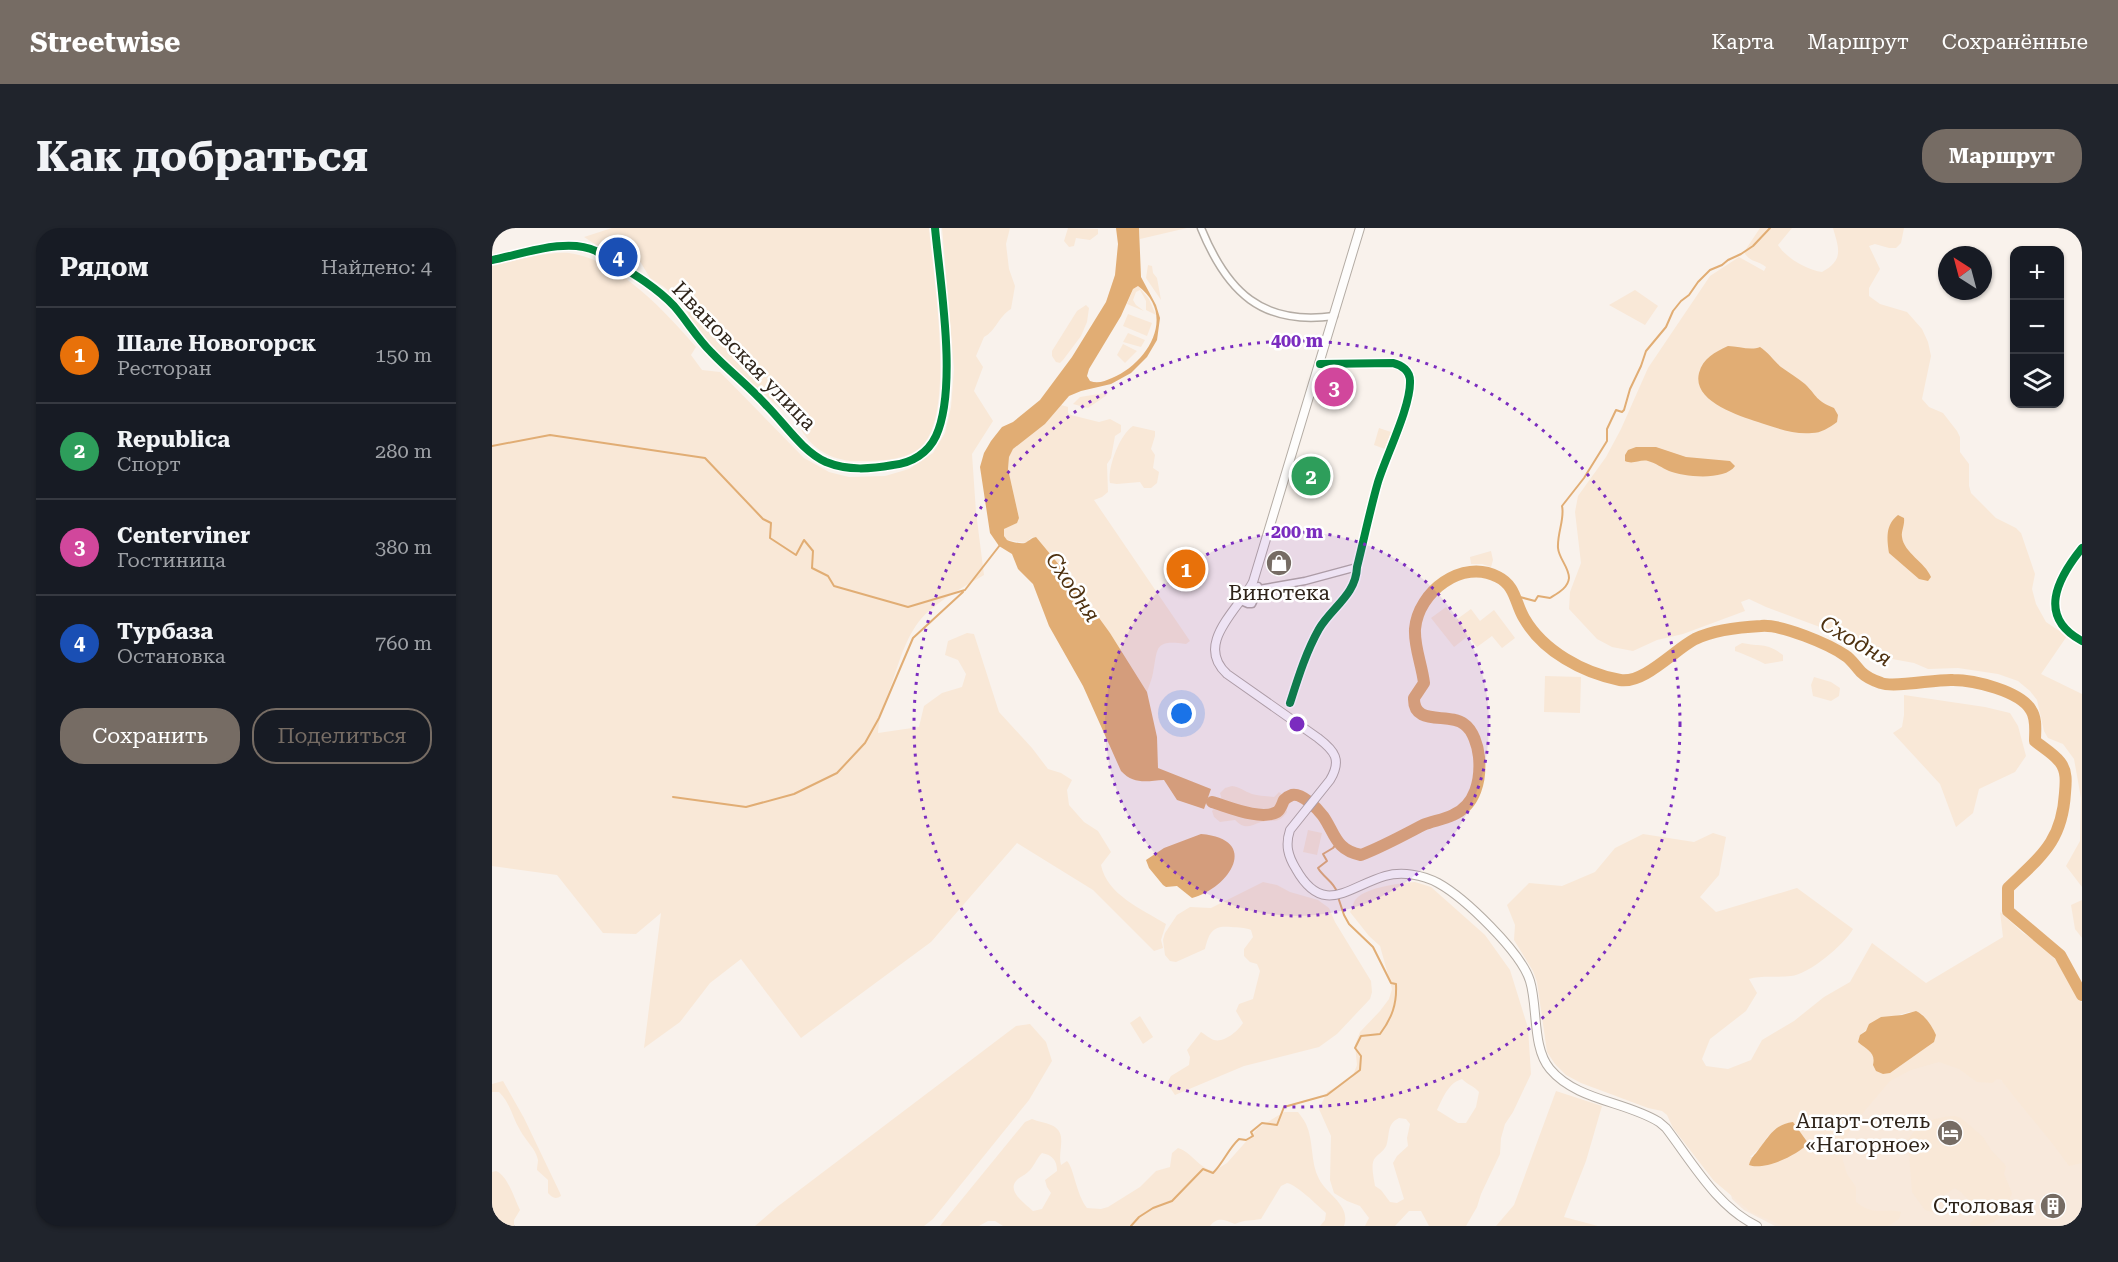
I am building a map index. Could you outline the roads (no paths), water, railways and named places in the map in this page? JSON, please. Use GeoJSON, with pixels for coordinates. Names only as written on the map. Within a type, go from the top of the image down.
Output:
{"type":"FeatureCollection","features":[{"type":"Feature","properties":{"kind":"main road"},"geometry":{"type":"LineString","coordinates":[[1360,228],[1253,582],[1215,641],[1217,664],[1227,674],[1318,738],[1336,758],[1335,772],[1290,830],[1287,846],[1293,864],[1307,885],[1320,894],[1334,896],[1386,876],[1406,874],[1426,878],[1449,890],[1509,946],[1525,969],[1531,983],[1540,1048],[1543,1059],[1550,1070],[1576,1089],[1659,1122],[1707,1182],[1736,1213],[1757,1226]]}},
{"type":"Feature","properties":{"kind":"street","name":"Ивановская улица"},"geometry":{"type":"LineString","coordinates":[[492,260],[575,244],[596,251],[661,294],[710,351],[813,453],[825,461],[841,466],[877,468],[913,460],[925,452],[935,438],[942,420],[946,345],[935,228]]}},
{"type":"Feature","properties":{"kind":"street"},"geometry":{"type":"LineString","coordinates":[[1201,228],[1210,251],[1225,273],[1239,290],[1257,305],[1288,316],[1310,318],[1334,316]]}},
{"type":"Feature","properties":{"kind":"street"},"geometry":{"type":"LineString","coordinates":[[1290,703],[1306,656],[1320,628],[1349,593],[1357,579],[1357,567],[1378,482],[1407,400],[1410,378],[1404,367],[1393,363],[1320,364]]}},
{"type":"Feature","properties":{"kind":"street"},"geometry":{"type":"LineString","coordinates":[[2082,548],[2065,571],[2055,597],[2056,614],[2059,620],[2069,632],[2082,641]]}},
{"type":"Feature","properties":{"kind":"street"},"geometry":{"type":"LineString","coordinates":[[1259,589],[1305,581],[1357,567]]}},
{"type":"Feature","properties":{"kind":"street"},"geometry":{"type":"LineString","coordinates":[[1253,582],[1259,589]]}},
{"type":"Feature","properties":{"kind":"street"},"geometry":{"type":"LineString","coordinates":[[1241,601],[1252,604],[1259,589]]}},
{"type":"Feature","properties":{"kind":"water"},"geometry":{"type":"Polygon","coordinates":[[[1116,228],[1139,228],[1141,277],[1156,305],[1160,318],[1157,340],[1147,357],[1131,373],[1111,384],[1069,396],[1045,424],[1013,449],[1009,457],[1008,469],[1019,518],[1017,523],[1004,529],[1004,536],[1007,540],[1021,543],[1036,537],[1070,578],[1110,633],[1147,692],[1157,737],[1158,768],[1211,789],[1204,809],[1177,800],[1164,780],[1136,780],[1121,771],[1083,686],[1049,626],[1033,584],[1018,569],[1012,554],[999,546],[990,533],[980,467],[984,453],[1002,427],[1013,422],[1040,400],[1072,357],[1106,302],[1115,275],[1118,244],[1116,228]],[[1138,286],[1133,289],[1121,316],[1089,369],[1087,376],[1090,381],[1104,381],[1125,371],[1146,350],[1153,337],[1156,324],[1155,310],[1150,298],[1138,286]]]}},
{"type":"Feature","properties":{"kind":"water"},"geometry":{"type":"Polygon","coordinates":[[[1728,346],[1760,347],[1766,351],[1820,400],[1834,408],[1838,415],[1837,422],[1819,432],[1798,433],[1728,411],[1709,399],[1702,391],[1699,373],[1707,359],[1728,346]]]}},
{"type":"Feature","properties":{"kind":"water"},"geometry":{"type":"Polygon","coordinates":[[[1636,447],[1656,447],[1686,457],[1730,461],[1735,466],[1730,471],[1714,476],[1684,475],[1648,461],[1625,461],[1628,450],[1636,447]]]}},
{"type":"Feature","properties":{"kind":"water"},"geometry":{"type":"Polygon","coordinates":[[[1898,515],[1904,518],[1902,535],[1904,543],[1928,572],[1931,577],[1928,581],[1919,579],[1889,553],[1889,528],[1898,515]]]}},
{"type":"Feature","properties":{"kind":"water"},"geometry":{"type":"Polygon","coordinates":[[[1201,834],[1219,838],[1230,845],[1235,854],[1227,875],[1206,893],[1192,898],[1177,886],[1163,885],[1149,868],[1146,860],[1164,848],[1201,834]]]}},
{"type":"Feature","properties":{"kind":"water"},"geometry":{"type":"Polygon","coordinates":[[[1916,1011],[1932,1028],[1936,1035],[1934,1042],[1890,1073],[1883,1074],[1876,1071],[1872,1054],[1858,1042],[1860,1035],[1866,1031],[1869,1024],[1881,1017],[1916,1011]]]}},
{"type":"Feature","properties":{"kind":"water"},"geometry":{"type":"Polygon","coordinates":[[[1793,1122],[1808,1143],[1803,1148],[1771,1164],[1749,1165],[1773,1131],[1793,1122]]]}},
{"type":"Feature","properties":{"kind":"waterway"},"geometry":{"type":"LineString","coordinates":[[1516,596],[1535,601],[1538,596],[1550,598],[1567,585],[1569,574],[1558,548],[1562,506],[1584,478],[1607,441],[1607,429],[1616,410],[1622,412],[1624,410],[1646,351],[1666,327],[1673,311],[1710,270],[1753,246],[1770,228]]}},
{"type":"Feature","properties":{"kind":"waterway"},"geometry":{"type":"LineString","coordinates":[[492,446],[550,435],[705,458],[763,519],[771,523],[770,538],[796,555],[804,540],[813,551],[812,568],[828,576],[834,586],[908,607],[965,590],[1000,545]]}},
{"type":"Feature","properties":{"kind":"waterway","name":"Сходня"},"geometry":{"type":"LineString","coordinates":[[1212,802],[1262,815],[1277,812],[1284,800],[1290,796],[1300,796],[1320,813],[1341,845],[1352,853],[1361,855],[1423,825],[1461,811],[1472,798],[1478,782],[1479,765],[1476,743],[1464,724],[1419,713],[1415,707],[1414,698],[1424,683],[1415,636],[1418,615],[1433,591],[1457,575],[1484,572],[1498,577],[1512,590],[1524,618],[1542,641],[1578,666],[1620,680],[1629,680],[1649,672],[1687,644],[1710,633],[1753,626],[1780,628],[1838,651],[1863,674],[1881,683],[1946,680],[1972,682],[2007,692],[2017,697],[2031,710],[2035,721],[2035,741],[2055,756],[2064,769],[2065,793],[2059,824],[2048,847],[2008,888],[2008,911],[2060,955],[2082,995]]}},
{"type":"Feature","properties":{"kind":"waterway"},"geometry":{"type":"LineString","coordinates":[[673,797],[746,807],[794,794],[837,773],[865,743],[879,718],[913,638],[963,592]]}},
{"type":"Feature","properties":{"kind":"waterway"},"geometry":{"type":"LineString","coordinates":[[1337,892],[1318,868],[1327,861],[1323,854],[1338,842]]}},
{"type":"Feature","properties":{"kind":"waterway"},"geometry":{"type":"LineString","coordinates":[[1131,1226],[1139,1217],[1153,1208],[1172,1201],[1203,1169],[1213,1173],[1235,1143],[1239,1139],[1246,1140],[1253,1136],[1251,1132],[1262,1123],[1277,1125],[1284,1107],[1327,1095],[1360,1070],[1361,1056],[1355,1048],[1361,1036],[1380,1034],[1384,1028],[1395,1004],[1396,984],[1391,983],[1373,947],[1349,924],[1338,897]]}},
{"type":"Feature","properties":{"kind":"place","name":"Турбаза"},"geometry":{"type":"Point","coordinates":[618,257]}},
{"type":"Feature","properties":{"kind":"place","name":"Centerviner"},"geometry":{"type":"Point","coordinates":[1334,387]}},
{"type":"Feature","properties":{"kind":"place","name":"Republica"},"geometry":{"type":"Point","coordinates":[1311,476]}},
{"type":"Feature","properties":{"kind":"place","name":"Винотека"},"geometry":{"type":"Point","coordinates":[1279,563]}},
{"type":"Feature","properties":{"kind":"place","name":"Шале Новогорск"},"geometry":{"type":"Point","coordinates":[1186,569]}},
{"type":"Feature","properties":{"kind":"place","name":"Апарт-отель «Нагорное»"},"geometry":{"type":"Point","coordinates":[1950,1133]}},
{"type":"Feature","properties":{"kind":"place","name":"Столовая"},"geometry":{"type":"Point","coordinates":[2053,1206]}}]}
